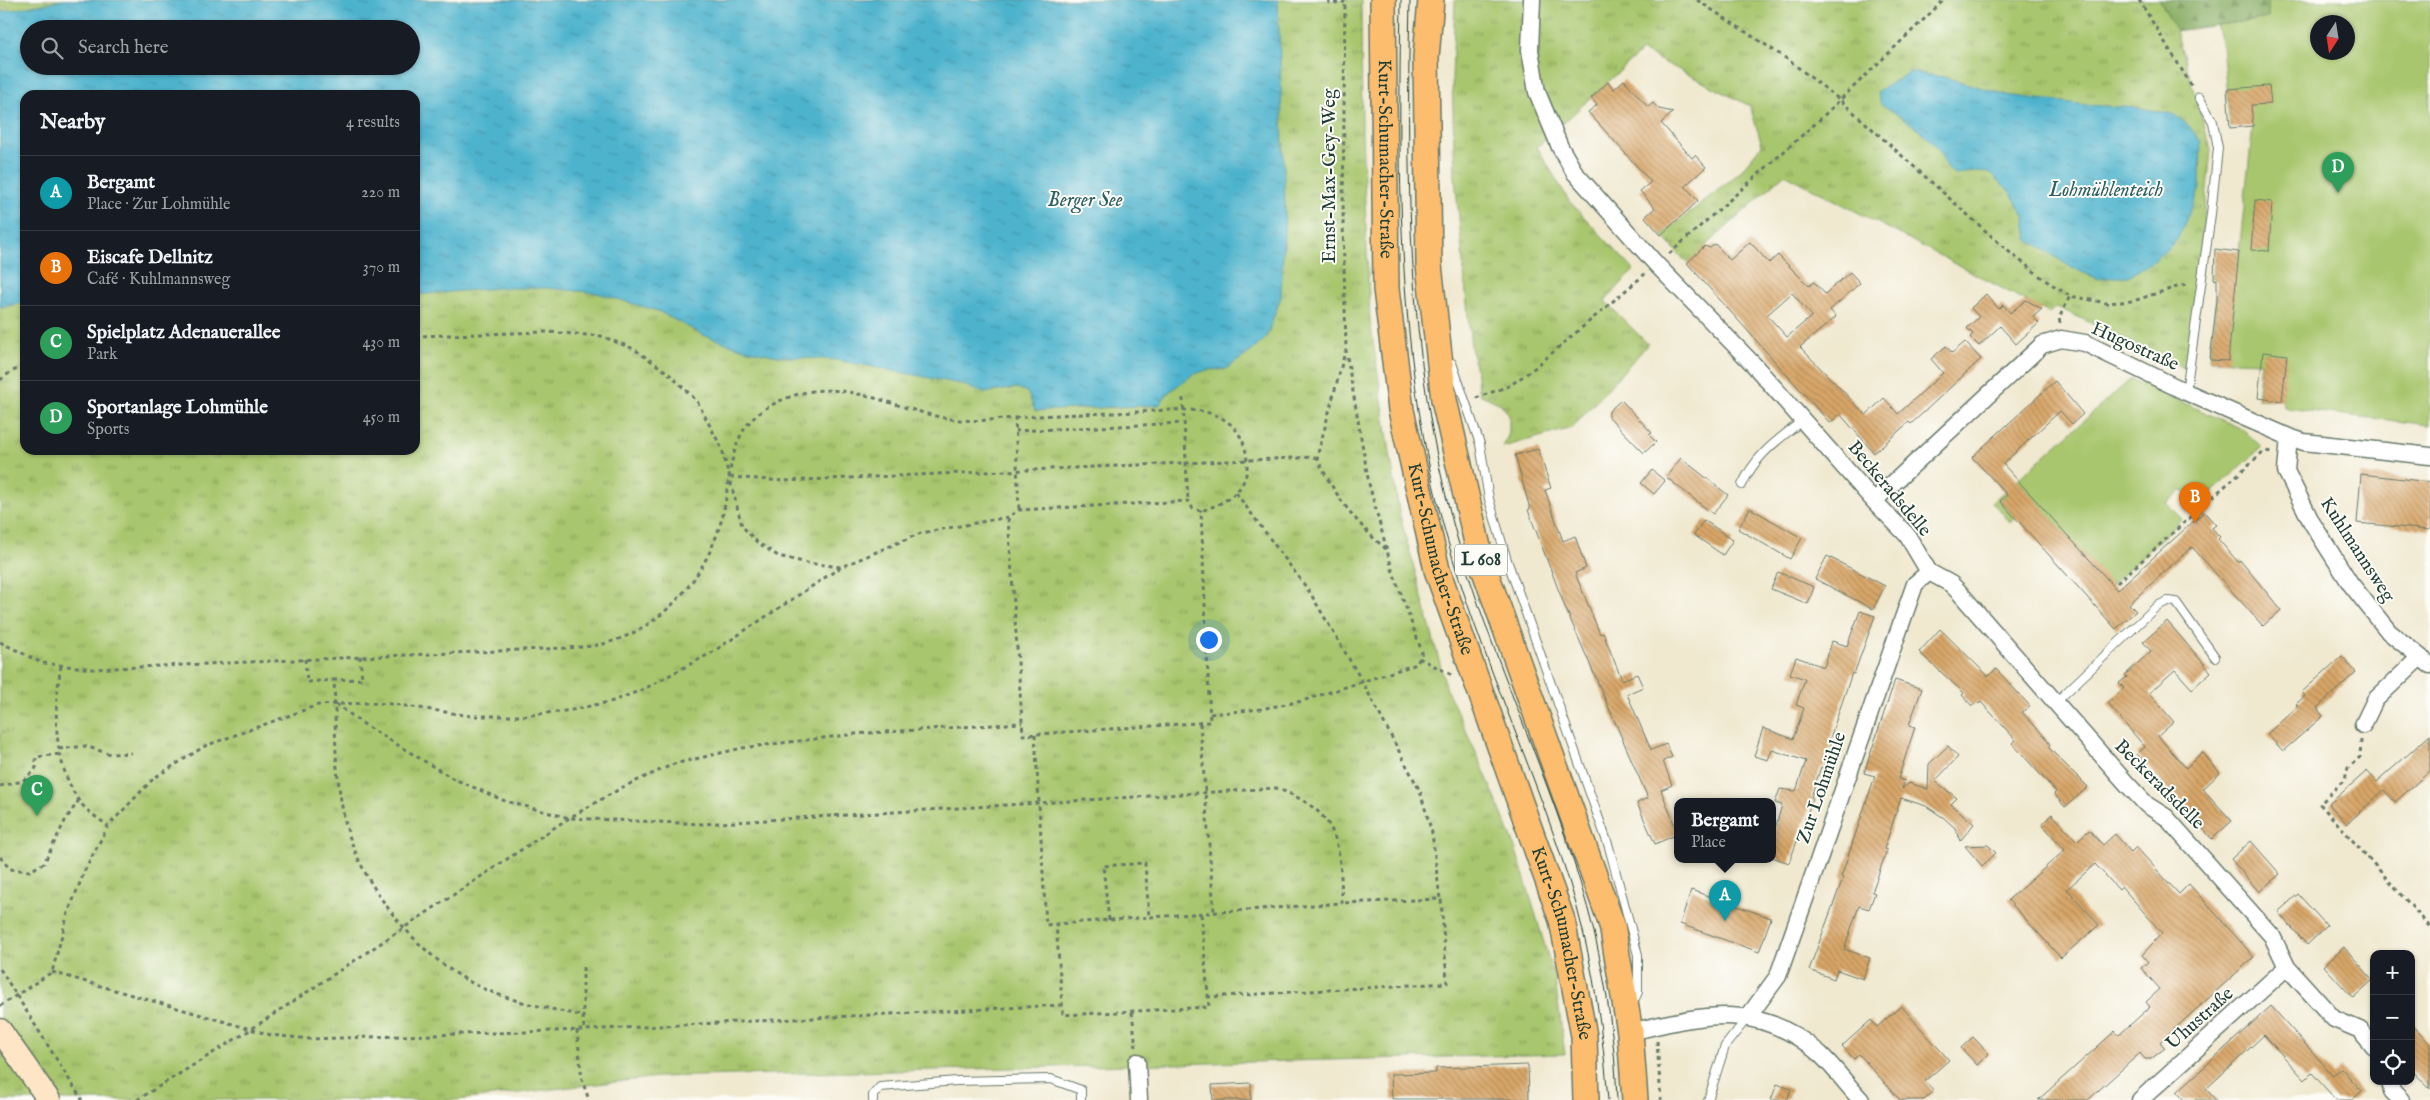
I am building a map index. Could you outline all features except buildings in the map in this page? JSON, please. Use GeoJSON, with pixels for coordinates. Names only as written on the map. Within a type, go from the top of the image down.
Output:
{"type":"FeatureCollection","features":[{"type":"Feature","properties":{"kind":"main road","name":"Kurt-Schumacher-Straße"},"geometry":{"type":"LineString","coordinates":[[1383,0],[1386,289],[1401,410],[1437,570],[1562,920],[1584,1036],[1586,1100]]}},
{"type":"Feature","properties":{"kind":"main road","name":"Kurt-Schumacher-Straße"},"geometry":{"type":"LineString","coordinates":[[1431,0],[1426,58],[1429,265],[1444,400],[1481,560],[1612,925],[1628,1022],[1635,1100]]}},
{"type":"Feature","properties":{"kind":"street","name":"Beckeradsdelle"},"geometry":{"type":"LineString","coordinates":[[1532,0],[1530,50],[1537,92],[1560,147],[1575,173],[1656,264],[1754,365],[1874,501],[1907,535],[1929,572],[1951,584],[1959,592],[2147,805],[2166,817],[2272,936],[2287,967],[2334,1019],[2360,1030],[2370,1042]]}},
{"type":"Feature","properties":{"kind":"street","name":"Hugostraße"},"geometry":{"type":"LineString","coordinates":[[1874,501],[2042,345],[2061,339],[2085,343],[2186,392],[2304,442],[2430,456]]}},
{"type":"Feature","properties":{"kind":"street","name":"Kuhlmannsweg"},"geometry":{"type":"LineString","coordinates":[[2289,437],[2286,471],[2312,523],[2350,583],[2389,632],[2424,662]]}},
{"type":"Feature","properties":{"kind":"street","name":"Zur Lohmühle"},"geometry":{"type":"LineString","coordinates":[[1748,1017],[1778,976],[1915,584],[1929,572]]}},
{"type":"Feature","properties":{"kind":"street"},"geometry":{"type":"LineString","coordinates":[[2362,725],[2375,700],[2424,662]]}},
{"type":"Feature","properties":{"kind":"street","name":"Uhustraße"},"geometry":{"type":"LineString","coordinates":[[2140,1100],[2287,967]]}},
{"type":"Feature","properties":{"kind":"street"},"geometry":{"type":"LineString","coordinates":[[1628,1022],[1695,1016],[1748,1017],[1783,1027],[1820,1054],[1861,1100]]}},
{"type":"Feature","properties":{"kind":"street"},"geometry":{"type":"LineString","coordinates":[[0,1030],[49,1100]]}},
{"type":"Feature","properties":{"kind":"street"},"geometry":{"type":"LineString","coordinates":[[1137,1062],[1140,1100]]}},
{"type":"Feature","properties":{"kind":"street"},"geometry":{"type":"LineString","coordinates":[[2391,1085],[2392,1091],[2401,1100]]}},
{"type":"Feature","properties":{"kind":"lane"},"geometry":{"type":"LineString","coordinates":[[2186,392],[2211,214],[2218,148],[2213,122],[2199,97]]}},
{"type":"Feature","properties":{"kind":"lane","name":"Kurt-Schumacher-Straße"},"geometry":{"type":"LineString","coordinates":[[1429,265],[1444,310]]}},
{"type":"Feature","properties":{"kind":"lane"},"geometry":{"type":"LineString","coordinates":[[1451,354],[1453,371],[1480,444],[1490,499],[1507,560],[1609,847],[1638,955],[1638,992],[1628,1022]]}},
{"type":"Feature","properties":{"kind":"lane"},"geometry":{"type":"LineString","coordinates":[[1742,485],[1753,462],[1765,449],[1803,420]]}},
{"type":"Feature","properties":{"kind":"lane"},"geometry":{"type":"LineString","coordinates":[[2056,702],[2157,606],[2168,601],[2176,602],[2215,657]]}},
{"type":"Feature","properties":{"kind":"lane"},"geometry":{"type":"LineString","coordinates":[[1708,1100],[1725,1046],[1748,1017]]}},
{"type":"Feature","properties":{"kind":"lane"},"geometry":{"type":"LineString","coordinates":[[873,1100],[873,1095],[880,1086],[956,1081],[1051,1080],[1081,1090],[1081,1100]]}},
{"type":"Feature","properties":{"kind":"path"},"geometry":{"type":"LineString","coordinates":[[1329,0],[1329,3],[1345,1]]}},
{"type":"Feature","properties":{"kind":"path"},"geometry":{"type":"LineString","coordinates":[[1697,0],[1787,60],[1840,100],[2008,250],[2045,280],[2070,296],[2107,303],[2132,301],[2201,278]]}},
{"type":"Feature","properties":{"kind":"path"},"geometry":{"type":"LineString","coordinates":[[1464,401],[1509,386],[1532,370],[1656,264],[1840,100],[1944,0]]}},
{"type":"Feature","properties":{"kind":"path"},"geometry":{"type":"LineString","coordinates":[[2139,0],[2199,97]]}},
{"type":"Feature","properties":{"kind":"path","name":"Ernst-Max-Gey-Weg"},"geometry":{"type":"LineString","coordinates":[[1345,1],[1343,222],[1346,352]]}},
{"type":"Feature","properties":{"kind":"path"},"geometry":{"type":"LineString","coordinates":[[2061,339],[2059,318],[2070,296]]}},
{"type":"Feature","properties":{"kind":"path"},"geometry":{"type":"LineString","coordinates":[[420,336],[565,334],[601,336],[634,349],[667,372],[697,401],[714,431],[730,477],[742,526],[757,542],[778,556],[807,563],[842,567]]}},
{"type":"Feature","properties":{"kind":"path"},"geometry":{"type":"LineString","coordinates":[[1346,352],[1317,458],[1344,503],[1369,535],[1387,549]]}},
{"type":"Feature","properties":{"kind":"path"},"geometry":{"type":"LineString","coordinates":[[1210,714],[1281,706],[1417,664],[1420,658],[1422,652],[1387,549],[1369,484],[1346,352]]}},
{"type":"Feature","properties":{"kind":"path"},"geometry":{"type":"LineString","coordinates":[[0,380],[20,369]]}},
{"type":"Feature","properties":{"kind":"path"},"geometry":{"type":"LineString","coordinates":[[0,642],[33,659],[61,666],[93,669],[566,648],[604,644],[644,628],[685,593],[714,543],[723,517],[730,477],[742,433],[755,417],[775,403],[802,393],[831,391],[866,395],[950,419],[986,421],[1015,418],[1183,411],[1209,413],[1233,426],[1246,445],[1247,474],[1236,493],[1222,504],[1201,512],[1193,509],[1188,501],[1183,424],[1183,411],[1182,398]]}},
{"type":"Feature","properties":{"kind":"path"},"geometry":{"type":"LineString","coordinates":[[1015,418],[1019,510]]}},
{"type":"Feature","properties":{"kind":"path"},"geometry":{"type":"LineString","coordinates":[[1015,431],[1183,424]]}},
{"type":"Feature","properties":{"kind":"path"},"geometry":{"type":"LineString","coordinates":[[2117,583],[2264,451],[2288,454]]}},
{"type":"Feature","properties":{"kind":"path"},"geometry":{"type":"LineString","coordinates":[[730,477],[783,481],[1186,462],[1317,458]]}},
{"type":"Feature","properties":{"kind":"path"},"geometry":{"type":"LineString","coordinates":[[1207,997],[1447,983],[1432,833],[1420,791],[1362,681],[1309,591],[1236,493]]}},
{"type":"Feature","properties":{"kind":"path"},"geometry":{"type":"LineString","coordinates":[[0,1006],[52,972],[68,913],[78,887],[108,826],[154,778],[204,746],[298,711],[335,703],[393,704],[472,716],[523,716],[572,710],[613,701],[644,689],[711,653],[842,567],[921,533],[975,521],[1008,517],[1019,510],[1188,501]]}},
{"type":"Feature","properties":{"kind":"path"},"geometry":{"type":"LineString","coordinates":[[1008,517],[1023,734],[1034,734],[1210,722],[1201,512]]}},
{"type":"Feature","properties":{"kind":"path"},"geometry":{"type":"LineString","coordinates":[[305,659],[307,682],[362,679],[360,656]]}},
{"type":"Feature","properties":{"kind":"path"},"geometry":{"type":"LineString","coordinates":[[1420,658],[1455,676]]}},
{"type":"Feature","properties":{"kind":"path"},"geometry":{"type":"LineString","coordinates":[[61,666],[56,701],[60,754],[79,800],[90,813],[108,826]]}},
{"type":"Feature","properties":{"kind":"path"},"geometry":{"type":"LineString","coordinates":[[334,680],[339,785],[350,837],[375,889],[404,928],[444,964],[477,986],[519,1001],[583,1016]]}},
{"type":"Feature","properties":{"kind":"path"},"geometry":{"type":"LineString","coordinates":[[335,703],[365,725],[452,778],[505,801],[569,818],[703,824],[1276,788],[1301,797],[1323,815],[1336,835],[1342,903]]}},
{"type":"Feature","properties":{"kind":"path"},"geometry":{"type":"LineString","coordinates":[[137,1100],[250,1030],[569,818],[623,787],[674,764],[742,748],[855,734],[1022,723]]}},
{"type":"Feature","properties":{"kind":"path"},"geometry":{"type":"LineString","coordinates":[[1200,723],[1214,912]]}},
{"type":"Feature","properties":{"kind":"path"},"geometry":{"type":"LineString","coordinates":[[2362,725],[2360,757],[2348,768],[2345,779],[2320,804],[2430,927]]}},
{"type":"Feature","properties":{"kind":"path"},"geometry":{"type":"LineString","coordinates":[[1034,734],[1046,925],[1342,903],[1440,898]]}},
{"type":"Feature","properties":{"kind":"path"},"geometry":{"type":"LineString","coordinates":[[59,749],[85,746],[110,754],[131,753]]}},
{"type":"Feature","properties":{"kind":"path"},"geometry":{"type":"LineString","coordinates":[[0,786],[23,781],[36,768],[36,757],[60,754]]}},
{"type":"Feature","properties":{"kind":"path"},"geometry":{"type":"LineString","coordinates":[[0,857],[10,869],[30,871],[44,863],[65,821],[79,800]]}},
{"type":"Feature","properties":{"kind":"path"},"geometry":{"type":"LineString","coordinates":[[1109,920],[1103,866],[1145,863],[1149,917]]}},
{"type":"Feature","properties":{"kind":"path"},"geometry":{"type":"LineString","coordinates":[[1056,924],[1063,1015],[1132,1012],[1209,1006],[1201,913]]}},
{"type":"Feature","properties":{"kind":"path"},"geometry":{"type":"LineString","coordinates":[[583,967],[584,1030]]}},
{"type":"Feature","properties":{"kind":"path"},"geometry":{"type":"LineString","coordinates":[[0,968],[15,996],[82,1100]]}},
{"type":"Feature","properties":{"kind":"path"},"geometry":{"type":"LineString","coordinates":[[52,972],[250,1030],[271,1035],[310,1039],[584,1030],[1062,1005]]}},
{"type":"Feature","properties":{"kind":"path"},"geometry":{"type":"LineString","coordinates":[[1132,1012],[1137,1062]]}},
{"type":"Feature","properties":{"kind":"path"},"geometry":{"type":"LineString","coordinates":[[577,1030],[582,1080],[589,1100]]}},
{"type":"Feature","properties":{"kind":"green space"},"geometry":{"type":"Polygon","coordinates":[[[0,0],[1361,0],[1362,134],[1370,321],[1399,512],[1447,690],[1480,761],[1513,841],[1531,899],[1555,980],[1565,1054],[658,1077],[457,1100],[0,1100],[0,0]]]}},
{"type":"Feature","properties":{"kind":"green space"},"geometry":{"type":"Polygon","coordinates":[[[1455,0],[2160,0],[2176,31],[2211,149],[2189,370],[2057,307],[2049,313],[1785,174],[1687,263],[1662,235],[1739,173],[1762,145],[1750,106],[1642,51],[1537,147],[1569,201],[1634,270],[1605,301],[1648,344],[1572,428],[1503,447],[1509,433],[1509,415],[1501,404],[1481,395],[1478,390],[1471,347],[1455,177],[1452,79],[1455,0]]]}},
{"type":"Feature","properties":{"kind":"green space"},"geometry":{"type":"Polygon","coordinates":[[[2160,0],[2268,0],[2268,18],[2176,31],[2160,0]]]}},
{"type":"Feature","properties":{"kind":"green space"},"geometry":{"type":"Polygon","coordinates":[[[2268,0],[2430,0],[2430,425],[2285,408],[2282,400],[2257,399],[2261,362],[2209,360],[2218,280],[2212,280],[2216,250],[2239,252],[2253,125],[2230,127],[2222,45],[2216,25],[2268,18],[2268,0]]]}},
{"type":"Feature","properties":{"kind":"green space"},"geometry":{"type":"Polygon","coordinates":[[[2131,379],[2240,428],[2262,447],[2205,499],[2181,491],[2166,503],[2182,519],[2111,585],[2020,483],[2000,501],[2016,518],[2011,523],[1992,502],[2131,379]]]}},
{"type":"Feature","properties":{"kind":"water","name":"Berger See"},"geometry":{"type":"Polygon","coordinates":[[[64,0],[1278,0],[1285,207],[1281,297],[1266,338],[1252,351],[1226,369],[1207,370],[1192,375],[1169,392],[1159,405],[1035,411],[1027,392],[1017,388],[984,393],[961,384],[837,360],[778,356],[744,349],[703,335],[658,311],[597,293],[547,288],[498,288],[420,295],[420,90],[20,90],[20,304],[0,307],[0,12],[64,0]]]}},
{"type":"Feature","properties":{"kind":"water","name":"Lohmühlenteich"},"geometry":{"type":"Polygon","coordinates":[[[1910,72],[1944,77],[2007,95],[2087,105],[2141,108],[2173,114],[2188,125],[2201,142],[2200,189],[2177,240],[2155,260],[2129,276],[2098,279],[2072,268],[2028,239],[2025,218],[2011,193],[1991,173],[1954,174],[1950,171],[1937,148],[1925,135],[1881,104],[1877,92],[1910,72]]]}},
{"type":"Feature","properties":{"kind":"tram line"},"geometry":{"type":"LineString","coordinates":[[1401,0],[1400,135],[1404,269],[1409,336],[1418,403],[1430,469],[1460,582],[1562,857],[1576,904],[1597,1002],[1608,1100]]}},
{"type":"Feature","properties":{"kind":"tram line"},"geometry":{"type":"LineString","coordinates":[[1410,0],[1410,209],[1420,347],[1430,416],[1443,484],[1461,551],[1494,647],[1565,835],[1594,932],[1610,1015],[1617,1100]]}},
{"type":"Feature","properties":{"kind":"place","name":"Sportanlage Lohmühle"},"geometry":{"type":"Point","coordinates":[2338,193]}},
{"type":"Feature","properties":{"kind":"place","name":"Eiscafe Dellnitz"},"geometry":{"type":"Point","coordinates":[2195,523]}},
{"type":"Feature","properties":{"kind":"place","name":"Spielplatz Adenauerallee"},"geometry":{"type":"Point","coordinates":[37,816]}},
{"type":"Feature","properties":{"kind":"place","name":"Bergamt"},"geometry":{"type":"Point","coordinates":[1725,921]}}]}
